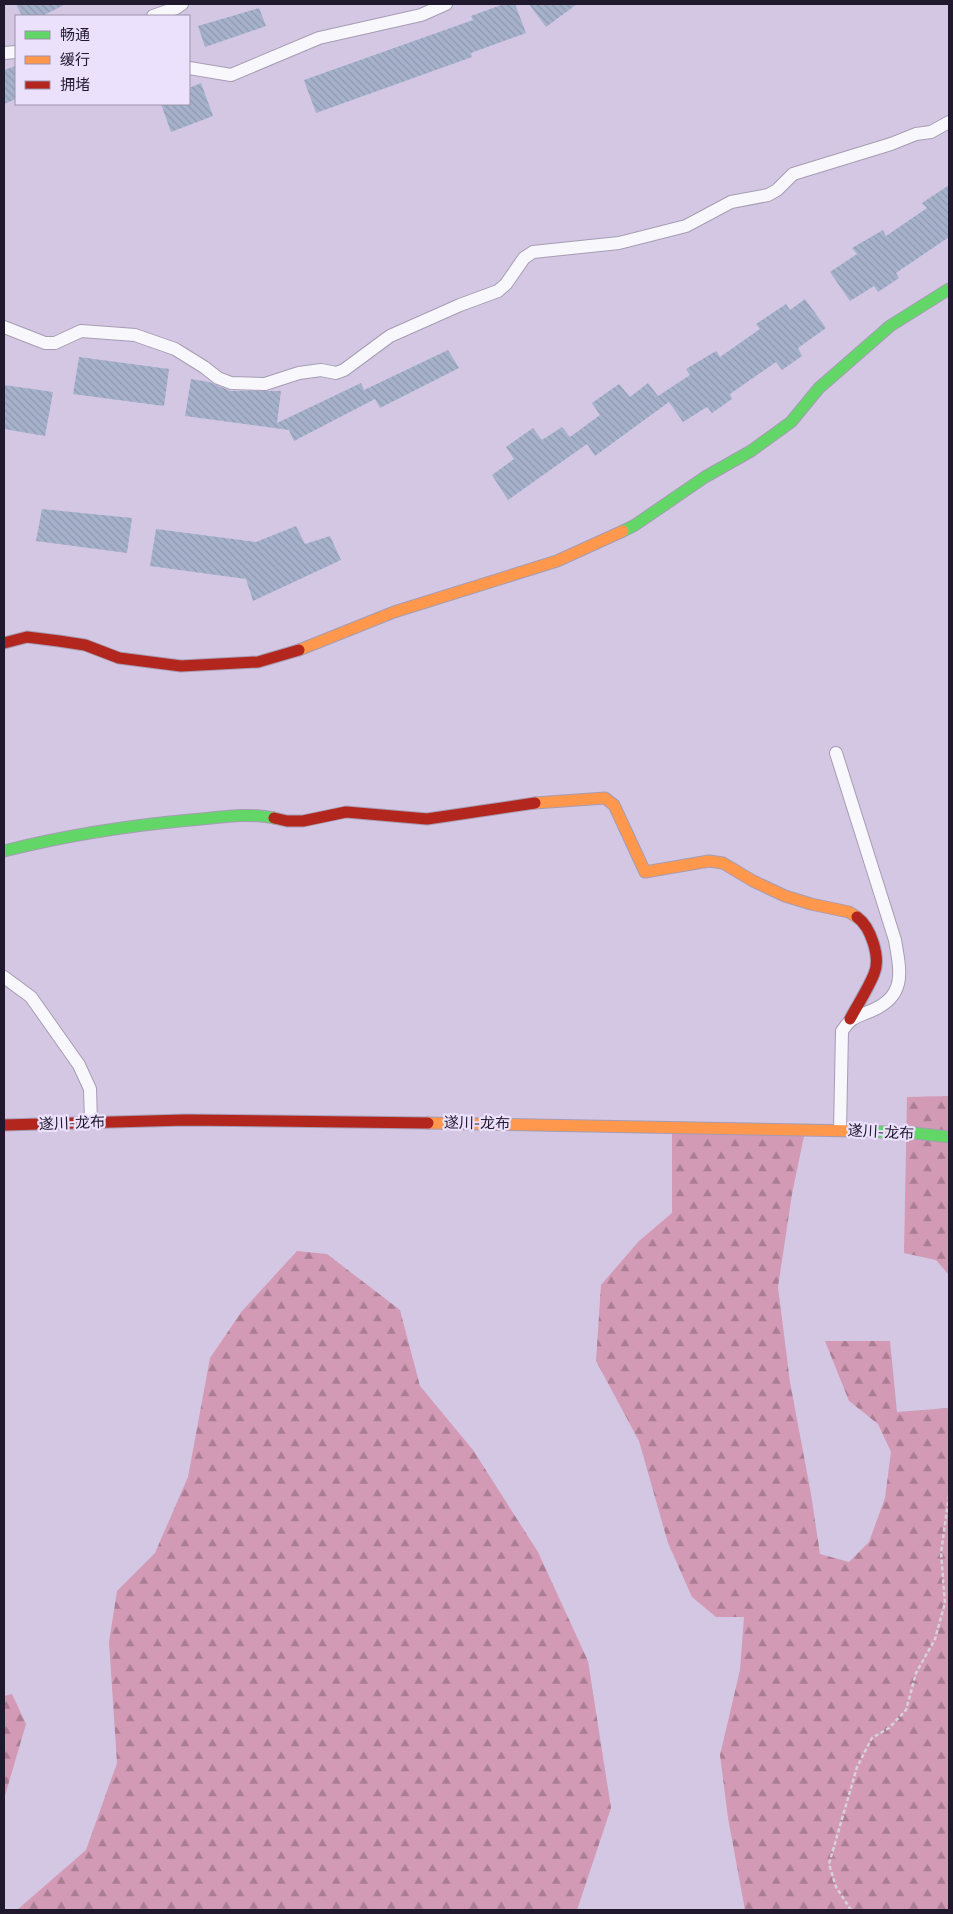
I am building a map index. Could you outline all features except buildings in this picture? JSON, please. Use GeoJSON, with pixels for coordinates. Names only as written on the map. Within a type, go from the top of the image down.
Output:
{"type":"FeatureCollection","features":[{"type":"Feature","properties":{"kind":"street"},"geometry":{"type":"LineString","coordinates":[[156,15],[182,4]]}},
{"type":"Feature","properties":{"kind":"street"},"geometry":{"type":"LineString","coordinates":[[190,68],[231,75],[319,38],[421,15],[446,4]]}},
{"type":"Feature","properties":{"kind":"street"},"geometry":{"type":"LineString","coordinates":[[4,327],[45,343],[55,343],[81,331],[136,334],[175,349],[204,366],[218,378],[231,384],[265,384],[299,373],[321,370],[336,373],[344,370],[390,336],[460,305],[498,291],[506,284],[524,258],[533,252],[619,243],[686,226],[730,202],[768,195],[777,190],[793,174],[891,144],[916,134],[931,132],[949,122]]}},
{"type":"Feature","properties":{"kind":"street"},"geometry":{"type":"LineString","coordinates":[[4,643],[27,637],[35,638],[85,645],[120,658],[181,666],[258,662],[311,646],[394,612],[557,561],[634,525],[705,477],[751,451],[791,422],[819,388],[890,326],[949,289]]}},
{"type":"Feature","properties":{"kind":"street"},"geometry":{"type":"LineString","coordinates":[[836,753],[895,940],[901,972],[899,986],[892,998],[876,1009],[850,1019]]}},
{"type":"Feature","properties":{"kind":"street"},"geometry":{"type":"LineString","coordinates":[[4,851],[43,841],[120,827],[244,815],[264,816],[287,821],[303,821],[346,812],[427,819],[527,804],[605,798],[614,805],[645,872],[709,860],[723,863],[753,881],[785,896],[849,912],[862,921],[869,930],[875,953],[875,972],[842,1031],[840,1130]]}},
{"type":"Feature","properties":{"kind":"street"},"geometry":{"type":"LineString","coordinates":[[4,977],[31,997],[79,1065],[90,1088],[91,1122]]}},
{"type":"Feature","properties":{"kind":"street","name":"遂川-龙布"},"geometry":{"type":"LineString","coordinates":[[4,1125],[186,1120],[419,1122],[840,1130],[914,1133],[949,1137]]}},
{"type":"Feature","properties":{"kind":"path"},"geometry":{"type":"LineString","coordinates":[[851,1910],[836,1887],[829,1864],[858,1767],[872,1738],[889,1728],[906,1710],[916,1673],[935,1639],[945,1603],[941,1553],[949,1495]]}},
{"type":"Feature","properties":{"kind":"green space"},"geometry":{"type":"Polygon","coordinates":[[[949,1096],[949,1275],[936,1260],[904,1253],[907,1097],[949,1096]]]}},
{"type":"Feature","properties":{"kind":"green space"},"geometry":{"type":"Polygon","coordinates":[[[672,1127],[805,1131],[792,1194],[778,1287],[790,1382],[820,1554],[849,1562],[869,1542],[885,1498],[891,1452],[878,1424],[849,1401],[825,1341],[890,1341],[897,1412],[949,1408],[949,1910],[745,1910],[728,1818],[720,1755],[740,1670],[744,1617],[716,1617],[692,1597],[668,1543],[639,1441],[596,1361],[601,1285],[639,1241],[672,1213],[672,1127]]]}},
{"type":"Feature","properties":{"kind":"green space"},"geometry":{"type":"Polygon","coordinates":[[[297,1251],[327,1254],[400,1310],[420,1386],[473,1450],[538,1552],[588,1661],[611,1808],[577,1910],[17,1910],[86,1850],[117,1763],[109,1642],[117,1591],[155,1553],[188,1477],[210,1358],[242,1311],[297,1251]]]}},
{"type":"Feature","properties":{"kind":"green space"},"geometry":{"type":"Polygon","coordinates":[[[12,1694],[26,1724],[4,1799],[4,1696],[12,1694]]]}},
{"type":"Feature","properties":{"kind":"traffic: fast"},"geometry":{"type":"LineString","coordinates":[[623,531],[635,525],[705,477],[751,451],[791,422],[819,388],[890,326],[949,289]]}},
{"type":"Feature","properties":{"kind":"traffic: fast"},"geometry":{"type":"LineString","coordinates":[[4,851],[73,836],[142,825],[232,816],[264,816],[274,818]]}},
{"type":"Feature","properties":{"kind":"traffic: fast"},"geometry":{"type":"LineString","coordinates":[[856,1131],[914,1133],[949,1137]]}},
{"type":"Feature","properties":{"kind":"traffic: slow"},"geometry":{"type":"LineString","coordinates":[[299,650],[394,612],[557,561],[623,531]]}},
{"type":"Feature","properties":{"kind":"traffic: slow"},"geometry":{"type":"LineString","coordinates":[[535,803],[605,798],[614,805],[645,872],[709,861],[723,863],[753,881],[785,896],[849,912],[857,917]]}},
{"type":"Feature","properties":{"kind":"traffic: slow"},"geometry":{"type":"LineString","coordinates":[[428,1123],[856,1131]]}},
{"type":"Feature","properties":{"kind":"traffic: jam"},"geometry":{"type":"LineString","coordinates":[[4,643],[27,637],[59,641],[85,645],[119,658],[181,666],[258,662],[299,650]]}},
{"type":"Feature","properties":{"kind":"traffic: jam"},"geometry":{"type":"LineString","coordinates":[[274,818],[287,821],[303,821],[346,812],[427,819],[535,803]]}},
{"type":"Feature","properties":{"kind":"traffic: jam"},"geometry":{"type":"LineString","coordinates":[[850,1019],[869,985],[876,967],[875,952],[870,935],[867,928],[857,917]]}},
{"type":"Feature","properties":{"kind":"traffic: jam"},"geometry":{"type":"LineString","coordinates":[[4,1125],[186,1120],[428,1123]]}}]}
